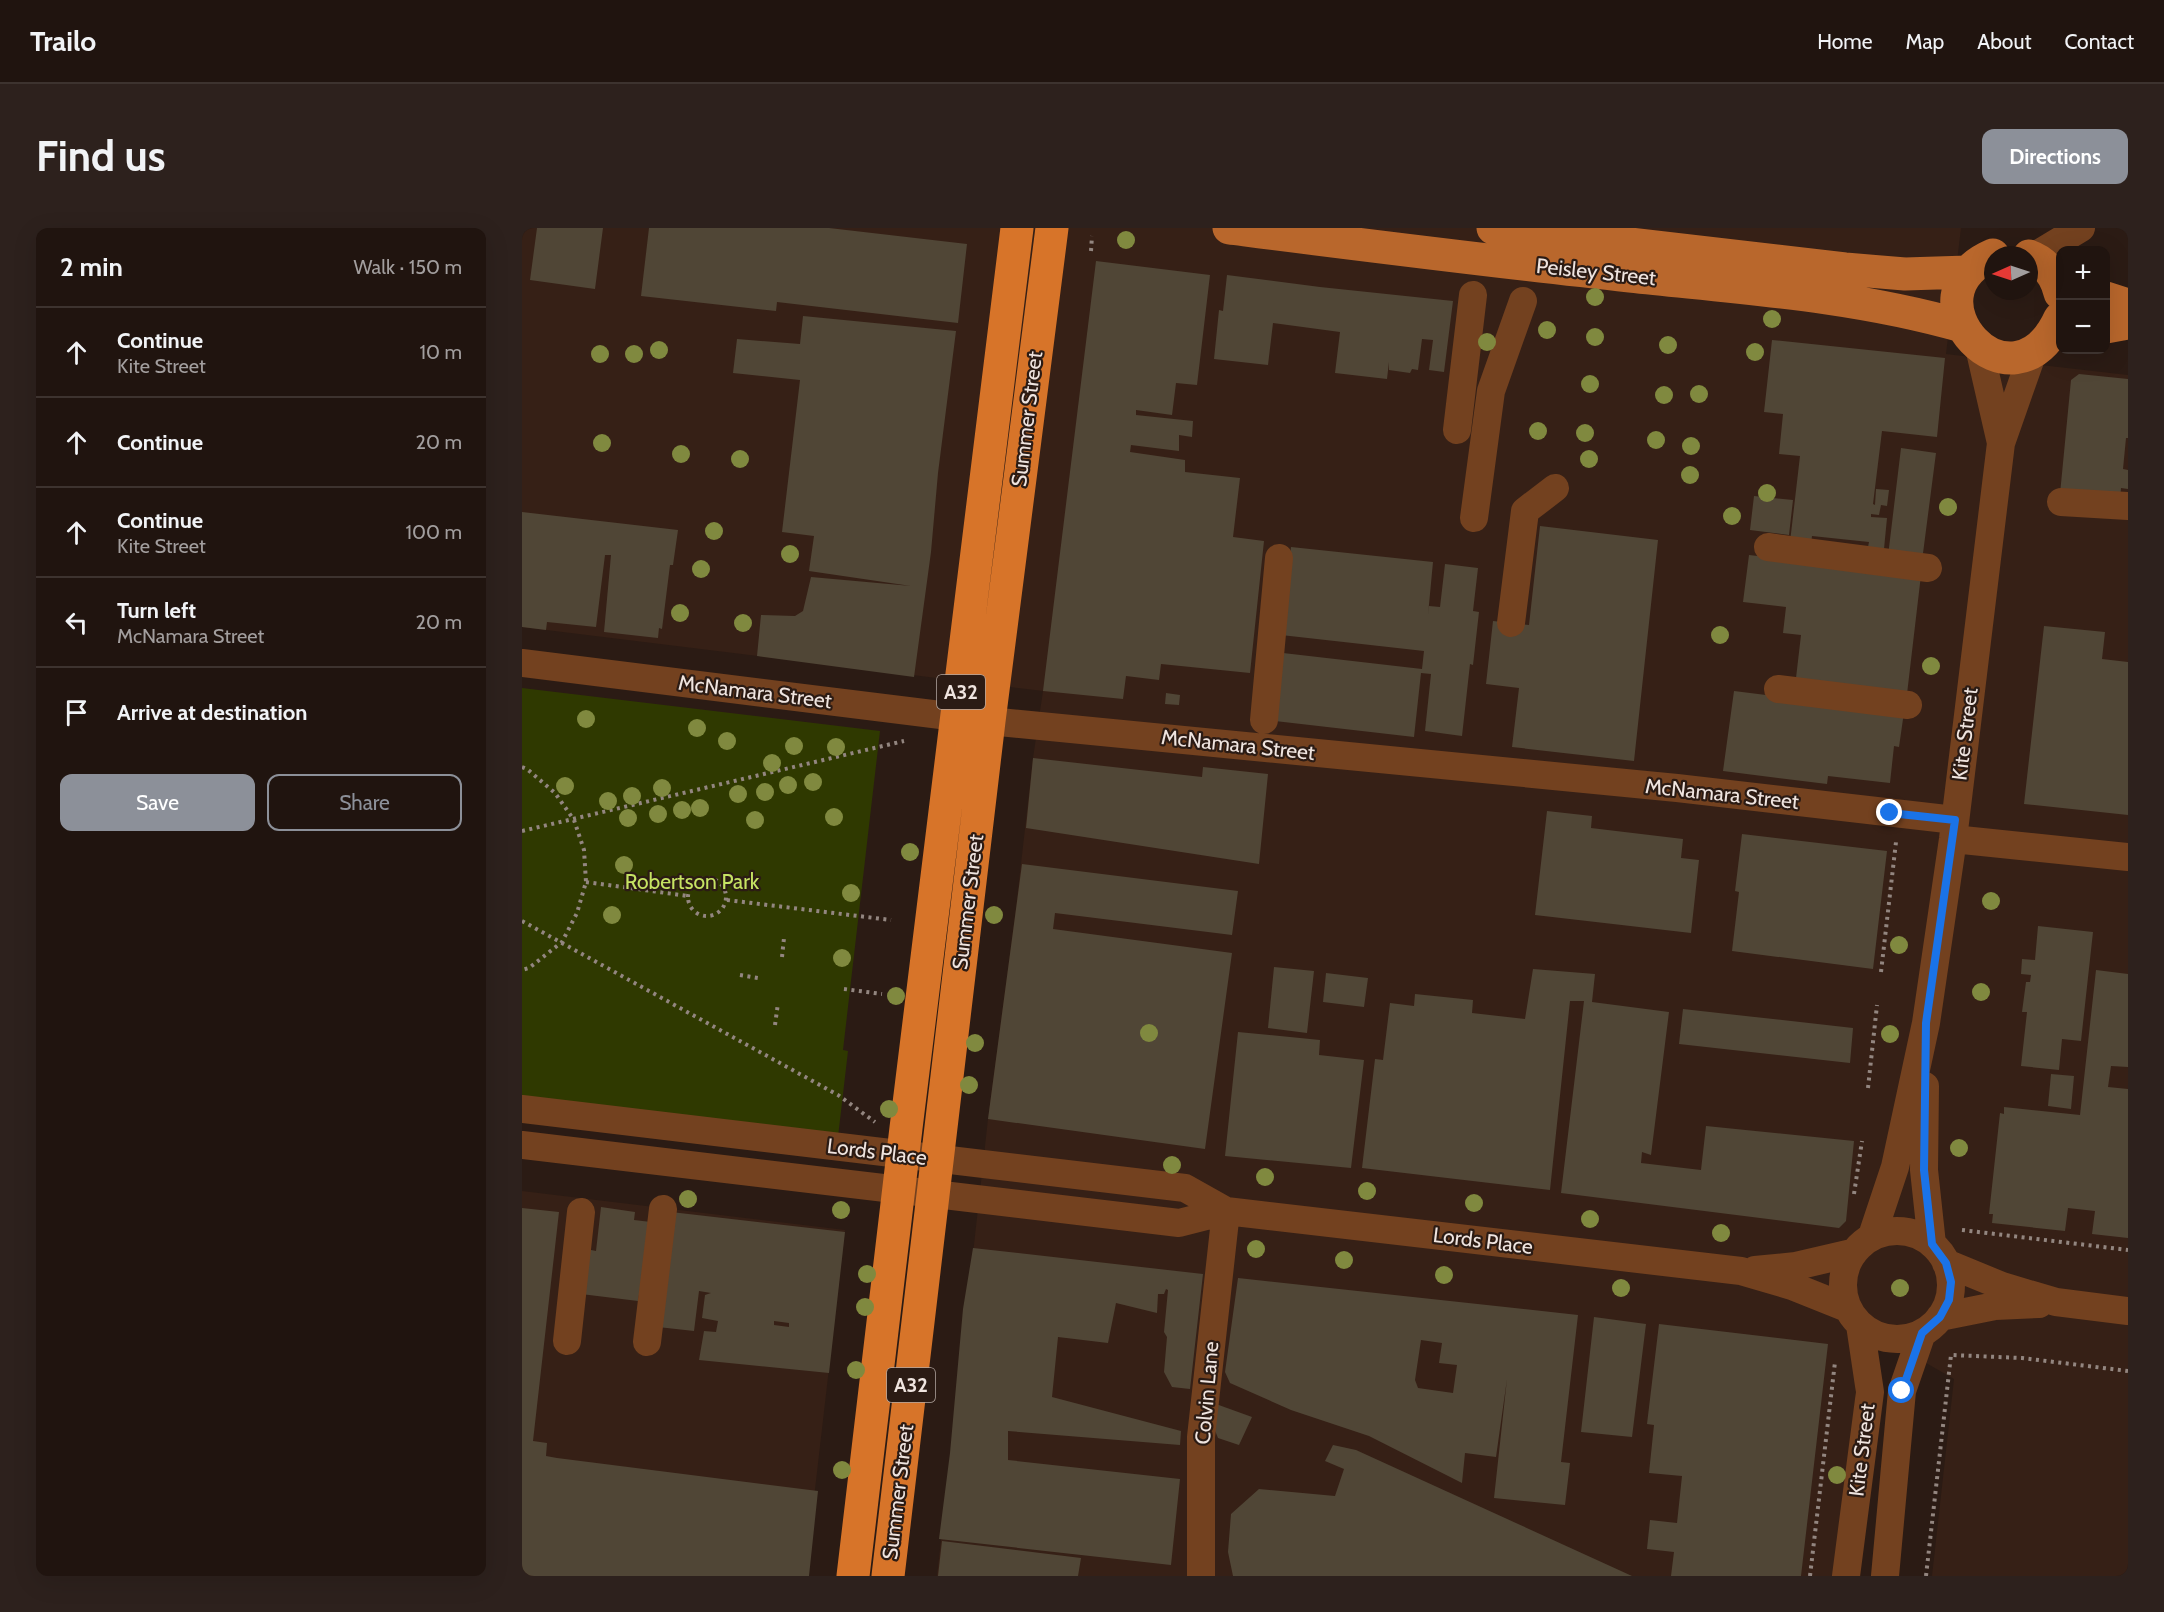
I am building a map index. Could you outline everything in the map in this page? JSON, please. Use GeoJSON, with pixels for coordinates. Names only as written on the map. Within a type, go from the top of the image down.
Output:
{"type":"FeatureCollection","features":[{"type":"Feature","properties":{"kind":"highway","name":"Summer Street"},"geometry":{"type":"LineString","coordinates":[[888,1576],[938,1159],[973,719],[1017,228]]}},
{"type":"Feature","properties":{"kind":"highway","name":"Summer Street"},"geometry":{"type":"LineString","coordinates":[[853,1576],[903,1155],[1052,228]]}},
{"type":"Feature","properties":{"kind":"main road","name":"Peisley Street"},"geometry":{"type":"LineString","coordinates":[[1229,228],[1476,260],[1834,299],[1923,315],[1970,337],[1992,354],[2005,357],[2019,357],[2052,335]]}},
{"type":"Feature","properties":{"kind":"main road","name":"Peisley Street"},"geometry":{"type":"LineString","coordinates":[[1493,228],[1905,274],[1984,261]]}},
{"type":"Feature","properties":{"kind":"main road"},"geometry":{"type":"LineString","coordinates":[[2038,261],[2048,268],[2056,280]]}},
{"type":"Feature","properties":{"kind":"main road"},"geometry":{"type":"LineString","coordinates":[[1970,337],[1958,312],[1957,298],[1961,284],[1984,262]]}},
{"type":"Feature","properties":{"kind":"main road"},"geometry":{"type":"LineString","coordinates":[[2110,299],[2128,305]]}},
{"type":"Feature","properties":{"kind":"main road"},"geometry":{"type":"LineString","coordinates":[[2110,326],[2128,323]]}},
{"type":"Feature","properties":{"kind":"street"},"geometry":{"type":"LineString","coordinates":[[2038,252],[2081,228]]}},
{"type":"Feature","properties":{"kind":"street"},"geometry":{"type":"LineString","coordinates":[[1457,430],[1473,295]]}},
{"type":"Feature","properties":{"kind":"street"},"geometry":{"type":"LineString","coordinates":[[1474,518],[1491,391],[1523,301]]}},
{"type":"Feature","properties":{"kind":"street","name":"Kite Street"},"geometry":{"type":"LineString","coordinates":[[1862,1245],[1895,1167],[1926,1023],[1954,830],[2001,443],[2052,335]]}},
{"type":"Feature","properties":{"kind":"street","name":"Kite Street"},"geometry":{"type":"LineString","coordinates":[[1970,337],[2001,443]]}},
{"type":"Feature","properties":{"kind":"street"},"geometry":{"type":"LineString","coordinates":[[1512,623],[1525,511],[1555,488]]}},
{"type":"Feature","properties":{"kind":"street"},"geometry":{"type":"LineString","coordinates":[[2061,502],[2128,506]]}},
{"type":"Feature","properties":{"kind":"street"},"geometry":{"type":"LineString","coordinates":[[1768,547],[1928,568]]}},
{"type":"Feature","properties":{"kind":"street"},"geometry":{"type":"LineString","coordinates":[[1264,720],[1280,558]]}},
{"type":"Feature","properties":{"kind":"street","name":"McNamara Street"},"geometry":{"type":"LineString","coordinates":[[522,663],[973,719],[1677,788],[2128,857]]}},
{"type":"Feature","properties":{"kind":"street"},"geometry":{"type":"LineString","coordinates":[[1778,689],[1908,705]]}},
{"type":"Feature","properties":{"kind":"street","name":"Kite Street"},"geometry":{"type":"LineString","coordinates":[[1926,1023],[1924,1170],[1939,1253]]}},
{"type":"Feature","properties":{"kind":"street","name":"Lords Place"},"geometry":{"type":"LineString","coordinates":[[522,1109],[1185,1188],[1226,1211]]}},
{"type":"Feature","properties":{"kind":"street","name":"Lords Place"},"geometry":{"type":"LineString","coordinates":[[522,1145],[1179,1223],[1226,1211],[1741,1271],[1792,1286],[1853,1316]]}},
{"type":"Feature","properties":{"kind":"street"},"geometry":{"type":"LineString","coordinates":[[647,1342],[663,1209]]}},
{"type":"Feature","properties":{"kind":"street","name":"Colvin Lane"},"geometry":{"type":"LineString","coordinates":[[1201,1576],[1201,1437],[1226,1211]]}},
{"type":"Feature","properties":{"kind":"street"},"geometry":{"type":"LineString","coordinates":[[567,1341],[581,1212]]}},
{"type":"Feature","properties":{"kind":"street"},"geometry":{"type":"LineString","coordinates":[[2056,1302],[1995,1306],[1931,1325],[1906,1339],[1889,1339],[1873,1334],[1853,1316],[1843,1294],[1842,1280],[1846,1266],[1862,1245],[1887,1232],[1904,1231],[1919,1235],[1939,1253],[2001,1286],[2056,1302],[2128,1311]]}},
{"type":"Feature","properties":{"kind":"street","name":"Lords Place"},"geometry":{"type":"LineString","coordinates":[[1741,1271],[1796,1266],[1862,1245]]}},
{"type":"Feature","properties":{"kind":"street"},"geometry":{"type":"LineString","coordinates":[[1931,1325],[1949,1300],[1951,1282],[1939,1253]]}},
{"type":"Feature","properties":{"kind":"street","name":"Kite Street"},"geometry":{"type":"LineString","coordinates":[[1846,1576],[1870,1392],[1853,1316]]}},
{"type":"Feature","properties":{"kind":"street","name":"Kite Street"},"geometry":{"type":"LineString","coordinates":[[1885,1576],[1902,1391],[1931,1325]]}},
{"type":"Feature","properties":{"kind":"path"},"geometry":{"type":"LineString","coordinates":[[1091,251],[1092,236]]}},
{"type":"Feature","properties":{"kind":"path"},"geometry":{"type":"LineString","coordinates":[[522,831],[913,738]]}},
{"type":"Feature","properties":{"kind":"path"},"geometry":{"type":"LineString","coordinates":[[522,767],[555,793],[574,820],[584,850],[586,882],[577,913],[562,942],[529,968],[522,970]]}},
{"type":"Feature","properties":{"kind":"path"},"geometry":{"type":"LineString","coordinates":[[1881,972],[1896,841]]}},
{"type":"Feature","properties":{"kind":"path"},"geometry":{"type":"LineString","coordinates":[[709,878],[721,883],[727,900],[721,912],[709,917],[702,916],[691,909],[689,890],[697,880],[709,878]]}},
{"type":"Feature","properties":{"kind":"path"},"geometry":{"type":"LineString","coordinates":[[586,882],[688,896]]}},
{"type":"Feature","properties":{"kind":"path"},"geometry":{"type":"LineString","coordinates":[[727,900],[891,920]]}},
{"type":"Feature","properties":{"kind":"path"},"geometry":{"type":"LineString","coordinates":[[522,921],[838,1095],[878,1124]]}},
{"type":"Feature","properties":{"kind":"path"},"geometry":{"type":"LineString","coordinates":[[782,957],[784,938]]}},
{"type":"Feature","properties":{"kind":"path"},"geometry":{"type":"LineString","coordinates":[[740,975],[758,978]]}},
{"type":"Feature","properties":{"kind":"path"},"geometry":{"type":"LineString","coordinates":[[844,989],[882,994]]}},
{"type":"Feature","properties":{"kind":"path"},"geometry":{"type":"LineString","coordinates":[[776,1025],[778,1003]]}},
{"type":"Feature","properties":{"kind":"path"},"geometry":{"type":"LineString","coordinates":[[1868,1088],[1878,1005]]}},
{"type":"Feature","properties":{"kind":"path"},"geometry":{"type":"LineString","coordinates":[[1853,1197],[1862,1141]]}},
{"type":"Feature","properties":{"kind":"path"},"geometry":{"type":"LineString","coordinates":[[1962,1230],[2128,1250]]}},
{"type":"Feature","properties":{"kind":"path"},"geometry":{"type":"LineString","coordinates":[[1926,1576],[1952,1355],[2022,1358],[2128,1371]]}},
{"type":"Feature","properties":{"kind":"path"},"geometry":{"type":"LineString","coordinates":[[1810,1576],[1836,1357]]}},
{"type":"Feature","properties":{"kind":"shaded area"},"geometry":{"type":"Polygon","coordinates":[[[522,228],[1961,228],[1946,354],[2128,375],[2128,1576],[1932,1576],[1954,1379],[1860,1325],[1843,1576],[937,1576],[988,1119],[1043,691],[522,627],[522,228]]]}},
{"type":"Feature","properties":{"kind":"shaded area"},"geometry":{"type":"Polygon","coordinates":[[[522,1191],[845,1230],[805,1576],[522,1576],[522,1191]]]}},
{"type":"Feature","properties":{"kind":"green space","name":"Robertson Park"},"geometry":{"type":"Polygon","coordinates":[[[522,688],[880,731],[843,1050],[848,1051],[838,1137],[522,1099],[522,688]]]}},
{"type":"Feature","properties":{"kind":"building"},"geometry":{"type":"Polygon","coordinates":[[[537,228],[603,228],[595,289],[530,280],[537,228]]]}},
{"type":"Feature","properties":{"kind":"building"},"geometry":{"type":"Polygon","coordinates":[[[649,228],[829,228],[967,244],[958,323],[777,302],[776,311],[641,296],[649,228]]]}},
{"type":"Feature","properties":{"kind":"building"},"geometry":{"type":"Polygon","coordinates":[[[1096,261],[1210,275],[1197,385],[1176,383],[1172,415],[1136,410],[1136,415],[1193,421],[1192,437],[1179,435],[1179,451],[1131,445],[1130,452],[1185,460],[1185,472],[1240,478],[1233,537],[1264,541],[1250,673],[1161,664],[1159,680],[1126,676],[1123,699],[1043,691],[1096,261]]]}},
{"type":"Feature","properties":{"kind":"building"},"geometry":{"type":"Polygon","coordinates":[[[1227,275],[1453,301],[1444,372],[1429,370],[1433,340],[1422,339],[1418,370],[1412,369],[1410,373],[1389,370],[1389,362],[1387,379],[1335,373],[1340,332],[1273,323],[1268,365],[1214,359],[1219,310],[1223,311],[1227,275]]]}},
{"type":"Feature","properties":{"kind":"building"},"geometry":{"type":"Polygon","coordinates":[[[803,316],[956,331],[938,473],[931,552],[914,677],[757,656],[761,615],[795,616],[803,611],[811,577],[911,586],[809,571],[814,536],[782,532],[800,380],[733,373],[737,339],[800,344],[803,316]]]}},
{"type":"Feature","properties":{"kind":"building"},"geometry":{"type":"Polygon","coordinates":[[[1772,340],[1945,358],[1937,437],[1882,431],[1873,504],[1875,505],[1876,489],[1889,490],[1887,506],[1881,505],[1879,515],[1871,514],[1871,517],[1887,518],[1884,549],[1868,547],[1869,542],[1812,536],[1811,544],[1790,542],[1800,456],[1779,454],[1783,414],[1764,412],[1772,340]]]}},
{"type":"Feature","properties":{"kind":"building"},"geometry":{"type":"Polygon","coordinates":[[[2079,374],[2128,379],[2128,438],[2126,438],[2123,469],[2128,470],[2128,489],[2121,488],[2120,500],[2060,494],[2071,380],[2079,374]]]}},
{"type":"Feature","properties":{"kind":"building"},"geometry":{"type":"Polygon","coordinates":[[[1901,448],[1936,453],[1922,561],[1888,556],[1901,448]]]}},
{"type":"Feature","properties":{"kind":"building"},"geometry":{"type":"Polygon","coordinates":[[[1754,496],[1793,500],[1789,535],[1750,530],[1754,496]]]}},
{"type":"Feature","properties":{"kind":"building"},"geometry":{"type":"Polygon","coordinates":[[[522,512],[678,530],[673,565],[670,565],[662,629],[659,628],[658,638],[604,632],[611,555],[605,555],[596,627],[547,622],[546,630],[522,627],[522,512]]]}},
{"type":"Feature","properties":{"kind":"building"},"geometry":{"type":"Polygon","coordinates":[[[1540,526],[1658,540],[1634,761],[1512,747],[1519,688],[1486,684],[1493,621],[1529,625],[1540,526]]]}},
{"type":"Feature","properties":{"kind":"building"},"geometry":{"type":"Polygon","coordinates":[[[1291,547],[1433,562],[1428,615],[1429,606],[1440,607],[1445,564],[1478,568],[1473,611],[1479,612],[1473,665],[1470,664],[1462,736],[1425,731],[1431,674],[1421,673],[1414,737],[1275,721],[1283,653],[1422,669],[1424,651],[1281,635],[1291,547]]]}},
{"type":"Feature","properties":{"kind":"building"},"geometry":{"type":"Polygon","coordinates":[[[1749,555],[1921,575],[1907,694],[1796,678],[1801,635],[1783,633],[1786,607],[1743,602],[1749,555]]]}},
{"type":"Feature","properties":{"kind":"building"},"geometry":{"type":"Polygon","coordinates":[[[2044,626],[2105,632],[2102,659],[2128,662],[2128,815],[2024,804],[2044,626]]]}},
{"type":"Feature","properties":{"kind":"building"},"geometry":{"type":"Polygon","coordinates":[[[1734,691],[1904,712],[1899,747],[1894,746],[1890,783],[1828,776],[1827,784],[1723,771],[1734,691]]]}},
{"type":"Feature","properties":{"kind":"building"},"geometry":{"type":"Polygon","coordinates":[[[1166,693],[1180,695],[1179,705],[1165,704],[1166,693]]]}},
{"type":"Feature","properties":{"kind":"building"},"geometry":{"type":"Polygon","coordinates":[[[1033,758],[1202,777],[1203,767],[1268,774],[1259,864],[1026,828],[1033,758]]]}},
{"type":"Feature","properties":{"kind":"building"},"geometry":{"type":"Polygon","coordinates":[[[1547,811],[1592,816],[1591,828],[1683,839],[1681,858],[1699,860],[1691,933],[1535,915],[1547,811]]]}},
{"type":"Feature","properties":{"kind":"building"},"geometry":{"type":"Polygon","coordinates":[[[1742,834],[1887,851],[1873,969],[1732,951],[1739,892],[1735,891],[1742,834]]]}},
{"type":"Feature","properties":{"kind":"building"},"geometry":{"type":"Polygon","coordinates":[[[1022,864],[1238,891],[1232,935],[1055,913],[1053,929],[1232,953],[1205,1149],[988,1119],[1022,864]]]}},
{"type":"Feature","properties":{"kind":"building"},"geometry":{"type":"Polygon","coordinates":[[[2038,926],[2093,932],[2081,1041],[2062,1039],[2059,1070],[2021,1066],[2027,1012],[2022,1012],[2026,982],[2030,982],[2031,975],[2021,974],[2022,959],[2035,960],[2038,926]]]}},
{"type":"Feature","properties":{"kind":"building"},"geometry":{"type":"Polygon","coordinates":[[[1274,967],[1314,971],[1307,1033],[1268,1028],[1274,967]]]}},
{"type":"Feature","properties":{"kind":"building"},"geometry":{"type":"Polygon","coordinates":[[[1533,969],[1595,974],[1592,1002],[1669,1012],[1651,1155],[1642,1152],[1641,1163],[1701,1170],[1706,1126],[1854,1141],[1846,1221],[1839,1228],[1561,1193],[1584,1001],[1570,1001],[1550,1190],[1362,1168],[1375,1059],[1383,1060],[1390,1003],[1414,1006],[1415,994],[1473,1000],[1472,1013],[1525,1019],[1533,969]]]}},
{"type":"Feature","properties":{"kind":"building"},"geometry":{"type":"Polygon","coordinates":[[[2096,970],[2128,974],[2128,1067],[2111,1066],[2108,1087],[2128,1089],[2128,1238],[2092,1234],[2095,1211],[2068,1208],[2065,1231],[1992,1223],[1993,1214],[1989,1214],[2000,1113],[2004,1114],[2004,1107],[2080,1115],[2096,970]]]}},
{"type":"Feature","properties":{"kind":"building"},"geometry":{"type":"Polygon","coordinates":[[[1326,973],[1368,978],[1364,1007],[1323,1002],[1326,973]]]}},
{"type":"Feature","properties":{"kind":"building"},"geometry":{"type":"Polygon","coordinates":[[[1683,1009],[1853,1028],[1850,1063],[1679,1044],[1683,1009]]]}},
{"type":"Feature","properties":{"kind":"building"},"geometry":{"type":"Polygon","coordinates":[[[1238,1032],[1320,1040],[1319,1055],[1364,1060],[1351,1168],[1225,1156],[1238,1032]]]}},
{"type":"Feature","properties":{"kind":"building"},"geometry":{"type":"Polygon","coordinates":[[[2051,1074],[2074,1076],[2071,1109],[2048,1106],[2051,1074]]]}},
{"type":"Feature","properties":{"kind":"building"},"geometry":{"type":"Polygon","coordinates":[[[601,1207],[635,1212],[634,1220],[651,1222],[638,1301],[581,1294],[586,1249],[596,1251],[601,1207]]]}},
{"type":"Feature","properties":{"kind":"building"},"geometry":{"type":"Polygon","coordinates":[[[522,1208],[559,1212],[533,1441],[547,1443],[546,1456],[557,1458],[818,1491],[809,1576],[522,1576],[522,1208]]]}},
{"type":"Feature","properties":{"kind":"building"},"geometry":{"type":"Polygon","coordinates":[[[671,1212],[845,1232],[829,1373],[699,1360],[704,1331],[716,1332],[718,1321],[702,1318],[705,1295],[711,1293],[699,1291],[694,1331],[658,1327],[671,1212]],[[774,1321],[774,1325],[789,1327],[789,1323],[774,1321]]]}},
{"type":"Feature","properties":{"kind":"building"},"geometry":{"type":"Polygon","coordinates":[[[973,1248],[1203,1274],[1190,1389],[1172,1387],[1164,1372],[1167,1337],[1164,1332],[1168,1290],[1166,1289],[1164,1294],[1158,1294],[1157,1313],[1116,1303],[1108,1343],[1058,1337],[1052,1397],[1181,1431],[1180,1445],[1008,1431],[1008,1460],[1180,1479],[1171,1565],[939,1539],[950,1453],[963,1309],[973,1248]]]}},
{"type":"Feature","properties":{"kind":"building"},"geometry":{"type":"Polygon","coordinates":[[[1238,1278],[1578,1315],[1561,1462],[1570,1463],[1565,1505],[1494,1498],[1507,1379],[1496,1457],[1465,1453],[1462,1483],[1369,1436],[1291,1410],[1230,1383],[1225,1372],[1238,1278]],[[1421,1340],[1415,1380],[1418,1388],[1453,1393],[1457,1365],[1439,1363],[1442,1343],[1421,1340]]]}},
{"type":"Feature","properties":{"kind":"building"},"geometry":{"type":"Polygon","coordinates":[[[1594,1317],[1646,1324],[1632,1437],[1581,1432],[1594,1317]]]}},
{"type":"Feature","properties":{"kind":"building"},"geometry":{"type":"Polygon","coordinates":[[[1659,1324],[1828,1344],[1801,1576],[1671,1576],[1674,1552],[1647,1549],[1650,1520],[1677,1523],[1682,1476],[1649,1473],[1654,1425],[1647,1424],[1659,1324]]]}},
{"type":"Feature","properties":{"kind":"building"},"geometry":{"type":"Polygon","coordinates":[[[1216,1404],[1252,1417],[1239,1445],[1218,1438],[1214,1428],[1216,1404]]]}},
{"type":"Feature","properties":{"kind":"building"},"geometry":{"type":"Polygon","coordinates":[[[1333,1445],[1356,1450],[1632,1576],[1233,1576],[1228,1552],[1231,1514],[1259,1489],[1335,1496],[1344,1469],[1325,1461],[1333,1445]]]}},
{"type":"Feature","properties":{"kind":"building"},"geometry":{"type":"Polygon","coordinates":[[[942,1541],[1081,1558],[1078,1576],[938,1576],[942,1541]]]}},
{"type":"Feature","properties":{"kind":"route"},"geometry":{"type":"LineString","coordinates":[[1890,813],[1955,820],[1926,1023],[1924,1170],[1932,1244],[1946,1263],[1951,1282],[1949,1300],[1940,1317],[1922,1333],[1902,1391]]}}]}
